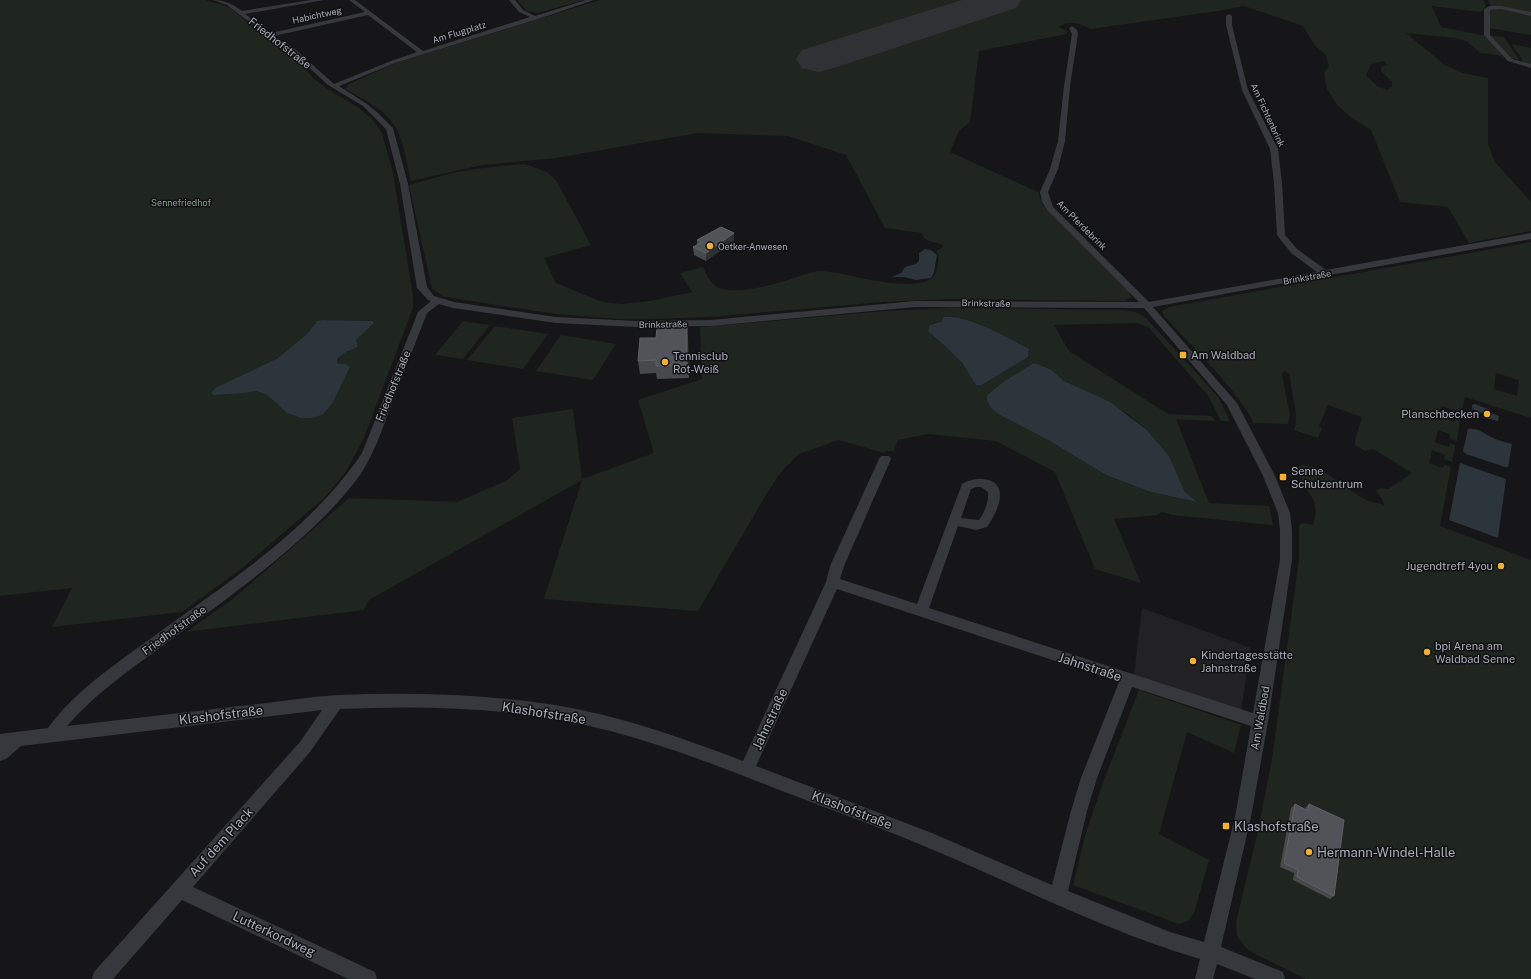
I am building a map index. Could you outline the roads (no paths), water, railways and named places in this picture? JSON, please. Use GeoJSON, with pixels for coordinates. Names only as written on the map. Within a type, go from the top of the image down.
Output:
{"type":"FeatureCollection","features":[{"type":"Feature","properties":{"kind":"street","name":"Friedhofstraße"},"geometry":{"type":"LineString","coordinates":[[52,735],[63,718],[82,698],[218,597],[278,550],[332,501],[357,471],[367,454],[423,312],[437,302],[428,296],[422,288],[404,184],[389,128],[365,105],[320,76],[303,57],[270,35],[229,4],[216,0]]}},
{"type":"Feature","properties":{"kind":"street"},"geometry":{"type":"LineString","coordinates":[[241,13],[321,0]]}},
{"type":"Feature","properties":{"kind":"street"},"geometry":{"type":"LineString","coordinates":[[352,0],[422,53]]}},
{"type":"Feature","properties":{"kind":"street"},"geometry":{"type":"LineString","coordinates":[[512,0],[521,11],[536,18]]}},
{"type":"Feature","properties":{"kind":"street","name":"Am Flugplatz"},"geometry":{"type":"LineString","coordinates":[[334,86],[384,65],[591,0]]}},
{"type":"Feature","properties":{"kind":"street"},"geometry":{"type":"LineString","coordinates":[[1531,14],[1490,7],[1487,9],[1487,35],[1510,60],[1531,66]]}},
{"type":"Feature","properties":{"kind":"street","name":"Habichtweg"},"geometry":{"type":"LineString","coordinates":[[270,35],[368,13]]}},
{"type":"Feature","properties":{"kind":"street","name":"Am Fichtenbrink"},"geometry":{"type":"LineString","coordinates":[[1229,16],[1229,24],[1244,90],[1274,149],[1278,183],[1280,235],[1294,251],[1326,274]]}},
{"type":"Feature","properties":{"kind":"street","name":"Am Pferdebrink"},"geometry":{"type":"LineString","coordinates":[[1072,28],[1075,31],[1075,34],[1068,76],[1062,138],[1054,169],[1044,190],[1043,197],[1050,208],[1146,305]]}},
{"type":"Feature","properties":{"kind":"street","name":"Brinkstraße"},"geometry":{"type":"LineString","coordinates":[[437,302],[556,320],[636,324],[711,323],[949,302],[1146,305],[1326,274],[1531,236]]}},
{"type":"Feature","properties":{"kind":"street","name":"Am Waldbad"},"geometry":{"type":"LineString","coordinates":[[1146,305],[1232,403],[1269,476],[1284,512],[1286,530],[1286,560],[1243,817],[1204,979]]}},
{"type":"Feature","properties":{"kind":"street","name":"Jahnstraße"},"geometry":{"type":"LineString","coordinates":[[747,769],[832,582],[837,566],[885,460]]}},
{"type":"Feature","properties":{"kind":"street"},"geometry":{"type":"LineString","coordinates":[[921,612],[955,520]]}},
{"type":"Feature","properties":{"kind":"street","name":"Jahnstraße"},"geometry":{"type":"LineString","coordinates":[[832,582],[1260,722]]}},
{"type":"Feature","properties":{"kind":"street"},"geometry":{"type":"LineString","coordinates":[[1058,896],[1079,810],[1089,778],[1128,679]]}},
{"type":"Feature","properties":{"kind":"street","name":"Klashofstraße"},"geometry":{"type":"LineString","coordinates":[[0,741],[336,702],[402,700],[459,702],[548,711],[598,721],[644,733],[688,747],[932,841],[1058,896],[1170,942],[1231,958],[1276,979]]}},
{"type":"Feature","properties":{"kind":"street","name":"Auf dem Plack"},"geometry":{"type":"LineString","coordinates":[[101,979],[305,747],[336,702]]}},
{"type":"Feature","properties":{"kind":"street"},"geometry":{"type":"LineString","coordinates":[[0,754],[17,739]]}},
{"type":"Feature","properties":{"kind":"street","name":"Lutterkordweg"},"geometry":{"type":"LineString","coordinates":[[179,889],[368,979]]}},
{"type":"Feature","properties":{"kind":"place","name":"Oetker-Anwesen"},"geometry":{"type":"Point","coordinates":[710,246]}},
{"type":"Feature","properties":{"kind":"place","name":"Am Waldbad"},"geometry":{"type":"Point","coordinates":[1183,355]}},
{"type":"Feature","properties":{"kind":"place","name":"Tennisclub Rot-Weiß"},"geometry":{"type":"Point","coordinates":[665,362]}},
{"type":"Feature","properties":{"kind":"place","name":"Planschbecken"},"geometry":{"type":"Point","coordinates":[1487,414]}},
{"type":"Feature","properties":{"kind":"place","name":"Senne Schulzentrum"},"geometry":{"type":"Point","coordinates":[1283,477]}},
{"type":"Feature","properties":{"kind":"place","name":"Jugendtreff 4you"},"geometry":{"type":"Point","coordinates":[1501,566]}},
{"type":"Feature","properties":{"kind":"place","name":"bpi Arena am Waldbad Senne"},"geometry":{"type":"Point","coordinates":[1427,652]}},
{"type":"Feature","properties":{"kind":"place","name":"Kindertagesstätte Jahnstraße"},"geometry":{"type":"Point","coordinates":[1193,661]}},
{"type":"Feature","properties":{"kind":"place","name":"Klashofstraße"},"geometry":{"type":"Point","coordinates":[1226,826]}},
{"type":"Feature","properties":{"kind":"place","name":"Hermann-Windel-Halle"},"geometry":{"type":"Point","coordinates":[1309,852]}},
{"type":"Feature","properties":{"kind":"park label","name":"Sennefriedhof"},"geometry":{"type":"Point","coordinates":[181,202]}}]}
